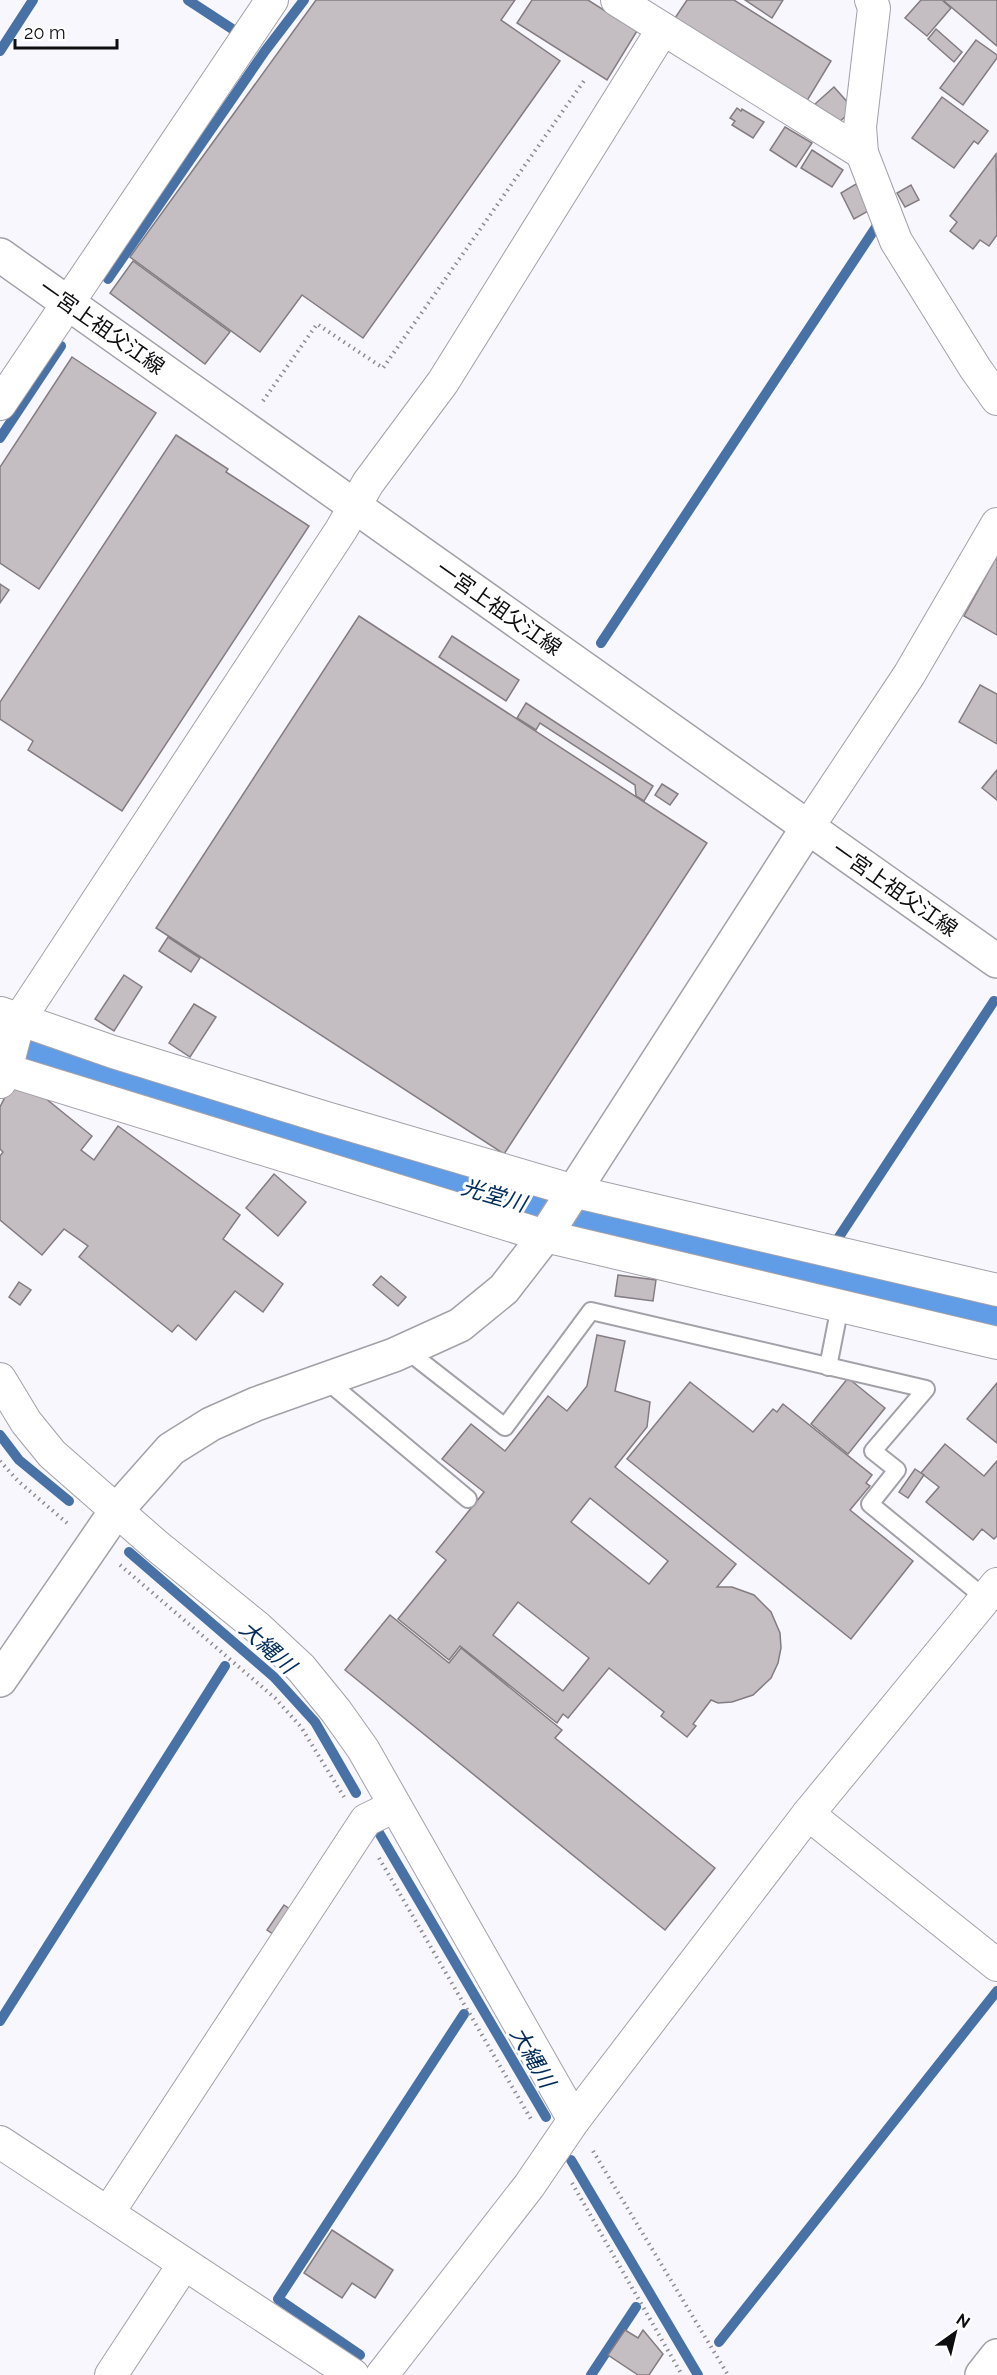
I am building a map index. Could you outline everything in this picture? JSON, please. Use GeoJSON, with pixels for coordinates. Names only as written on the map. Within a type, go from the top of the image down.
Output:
{"type":"FeatureCollection","features":[{"type":"Feature","properties":{"kind":"main road","name":"一宮上祖父江線"},"geometry":{"type":"LineString","coordinates":[[0,255],[997,961]]}},
{"type":"Feature","properties":{"kind":"main road"},"geometry":{"type":"LineString","coordinates":[[2,1671],[94,1545],[116,1511],[171,1449],[211,1424],[256,1404],[405,1350],[460,1325],[504,1289],[573,1193],[808,827]]}},
{"type":"Feature","properties":{"kind":"main road"},"geometry":{"type":"LineString","coordinates":[[982,2375],[997,2356]]}},
{"type":"Feature","properties":{"kind":"street"},"geometry":{"type":"LineString","coordinates":[[0,404],[272,0]]}},
{"type":"Feature","properties":{"kind":"street"},"geometry":{"type":"LineString","coordinates":[[617,0],[862,153]]}},
{"type":"Feature","properties":{"kind":"street"},"geometry":{"type":"LineString","coordinates":[[899,0],[872,8],[860,127],[862,153],[897,241],[975,368],[997,399]]}},
{"type":"Feature","properties":{"kind":"street"},"geometry":{"type":"LineString","coordinates":[[663,29],[442,382],[368,483],[355,506],[13,1019],[4,1071],[547,1232],[997,1343]]}},
{"type":"Feature","properties":{"kind":"street"},"geometry":{"type":"LineString","coordinates":[[808,827],[909,675],[997,524]]}},
{"type":"Feature","properties":{"kind":"street"},"geometry":{"type":"LineString","coordinates":[[13,1019],[113,1052],[573,1193],[997,1290]]}},
{"type":"Feature","properties":{"kind":"street"},"geometry":{"type":"LineString","coordinates":[[0,1379],[26,1422],[52,1454],[116,1511],[257,1627],[301,1668],[336,1711],[363,1749],[574,2120]]}},
{"type":"Feature","properties":{"kind":"street"},"geometry":{"type":"LineString","coordinates":[[382,2375],[529,2186],[574,2120],[808,1814],[991,1591]]}},
{"type":"Feature","properties":{"kind":"street"},"geometry":{"type":"LineString","coordinates":[[108,2213],[361,1827],[366,1820],[395,1806]]}},
{"type":"Feature","properties":{"kind":"street"},"geometry":{"type":"LineString","coordinates":[[808,1814],[997,1965]]}},
{"type":"Feature","properties":{"kind":"street"},"geometry":{"type":"LineString","coordinates":[[0,2142],[353,2375]]}},
{"type":"Feature","properties":{"kind":"street"},"geometry":{"type":"LineString","coordinates":[[111,2375],[184,2264]]}},
{"type":"Feature","properties":{"kind":"lane"},"geometry":{"type":"LineString","coordinates":[[828,1367],[840,1306]]}},
{"type":"Feature","properties":{"kind":"lane"},"geometry":{"type":"LineString","coordinates":[[405,1350],[505,1427],[591,1311],[926,1389],[873,1451],[897,1470],[870,1504],[991,1591]]}},
{"type":"Feature","properties":{"kind":"lane"},"geometry":{"type":"LineString","coordinates":[[326,1380],[468,1499]]}},
{"type":"Feature","properties":{"kind":"path"},"geometry":{"type":"LineString","coordinates":[[259,406],[317,324],[383,368],[586,78]]}},
{"type":"Feature","properties":{"kind":"path"},"geometry":{"type":"LineString","coordinates":[[0,1461],[18,1481],[275,1698],[301,1727],[682,2375]]}},
{"type":"Feature","properties":{"kind":"path"},"geometry":{"type":"LineString","coordinates":[[574,2120],[728,2375]]}},
{"type":"Feature","properties":{"kind":"building"},"geometry":{"type":"Polygon","coordinates":[[[316,0],[515,0],[501,20],[560,61],[363,338],[302,295],[260,352],[130,257],[316,0]]]}},
{"type":"Feature","properties":{"kind":"building"},"geometry":{"type":"Polygon","coordinates":[[[532,0],[588,0],[637,31],[607,80],[517,23],[532,0]]]}},
{"type":"Feature","properties":{"kind":"building"},"geometry":{"type":"Polygon","coordinates":[[[687,0],[734,0],[831,61],[805,104],[673,21],[687,0]]]}},
{"type":"Feature","properties":{"kind":"building"},"geometry":{"type":"Polygon","coordinates":[[[745,0],[783,0],[772,18],[745,0]]]}},
{"type":"Feature","properties":{"kind":"building"},"geometry":{"type":"Polygon","coordinates":[[[921,0],[942,0],[951,8],[927,36],[905,18],[921,0]]]}},
{"type":"Feature","properties":{"kind":"building"},"geometry":{"type":"Polygon","coordinates":[[[997,0],[997,46],[944,1],[997,0]]]}},
{"type":"Feature","properties":{"kind":"building"},"geometry":{"type":"Polygon","coordinates":[[[936,29],[962,52],[954,62],[928,39],[936,29]]]}},
{"type":"Feature","properties":{"kind":"building"},"geometry":{"type":"Polygon","coordinates":[[[976,40],[997,55],[997,58],[963,105],[940,88],[976,40]]]}},
{"type":"Feature","properties":{"kind":"building"},"geometry":{"type":"Polygon","coordinates":[[[834,87],[850,105],[847,115],[838,123],[831,122],[815,104],[834,87]]]}},
{"type":"Feature","properties":{"kind":"building"},"geometry":{"type":"Polygon","coordinates":[[[942,97],[988,131],[978,144],[974,141],[954,168],[912,138],[942,97]]]}},
{"type":"Feature","properties":{"kind":"building"},"geometry":{"type":"Polygon","coordinates":[[[737,108],[764,122],[753,138],[732,125],[735,121],[730,118],[737,108]]]}},
{"type":"Feature","properties":{"kind":"building"},"geometry":{"type":"Polygon","coordinates":[[[785,127],[812,143],[796,167],[770,150],[785,127]]]}},
{"type":"Feature","properties":{"kind":"building"},"geometry":{"type":"Polygon","coordinates":[[[812,150],[843,170],[832,187],[801,168],[812,150]]]}},
{"type":"Feature","properties":{"kind":"building"},"geometry":{"type":"Polygon","coordinates":[[[996,154],[997,235],[989,246],[980,240],[973,249],[950,231],[957,222],[950,216],[996,154]]]}},
{"type":"Feature","properties":{"kind":"building"},"geometry":{"type":"Polygon","coordinates":[[[856,184],[870,210],[854,219],[841,193],[856,184]]]}},
{"type":"Feature","properties":{"kind":"building"},"geometry":{"type":"Polygon","coordinates":[[[911,185],[919,200],[905,207],[897,193],[911,185]]]}},
{"type":"Feature","properties":{"kind":"building"},"geometry":{"type":"Polygon","coordinates":[[[133,261],[230,332],[205,364],[110,293],[133,261]]]}},
{"type":"Feature","properties":{"kind":"building"},"geometry":{"type":"Polygon","coordinates":[[[72,357],[156,413],[39,589],[0,563],[0,467],[72,357]]]}},
{"type":"Feature","properties":{"kind":"building"},"geometry":{"type":"Polygon","coordinates":[[[176,435],[228,469],[226,472],[309,526],[122,811],[28,750],[33,741],[0,719],[0,702],[176,435]]]}},
{"type":"Feature","properties":{"kind":"building"},"geometry":{"type":"Polygon","coordinates":[[[997,556],[997,635],[964,616],[997,556]]]}},
{"type":"Feature","properties":{"kind":"building"},"geometry":{"type":"Polygon","coordinates":[[[0,584],[9,590],[0,603],[0,584]]]}},
{"type":"Feature","properties":{"kind":"building"},"geometry":{"type":"Polygon","coordinates":[[[359,616],[707,843],[504,1154],[156,928],[359,616]]]}},
{"type":"Feature","properties":{"kind":"building"},"geometry":{"type":"Polygon","coordinates":[[[452,636],[519,680],[506,701],[439,657],[452,636]]]}},
{"type":"Feature","properties":{"kind":"building"},"geometry":{"type":"Polygon","coordinates":[[[980,685],[997,694],[997,744],[959,722],[980,685]]]}},
{"type":"Feature","properties":{"kind":"building"},"geometry":{"type":"Polygon","coordinates":[[[526,703],[653,786],[644,801],[636,796],[635,785],[540,723],[536,730],[517,718],[526,703]]]}},
{"type":"Feature","properties":{"kind":"building"},"geometry":{"type":"Polygon","coordinates":[[[997,770],[997,800],[982,788],[997,770]]]}},
{"type":"Feature","properties":{"kind":"building"},"geometry":{"type":"Polygon","coordinates":[[[662,784],[678,794],[670,805],[655,795],[662,784]]]}},
{"type":"Feature","properties":{"kind":"building"},"geometry":{"type":"Polygon","coordinates":[[[168,937],[200,958],[191,972],[159,951],[168,937]]]}},
{"type":"Feature","properties":{"kind":"building"},"geometry":{"type":"Polygon","coordinates":[[[124,975],[142,987],[114,1031],[95,1019],[124,975]]]}},
{"type":"Feature","properties":{"kind":"building"},"geometry":{"type":"Polygon","coordinates":[[[194,1004],[216,1017],[190,1057],[169,1043],[194,1004]]]}},
{"type":"Feature","properties":{"kind":"building"},"geometry":{"type":"Polygon","coordinates":[[[15,1089],[40,1094],[92,1136],[81,1150],[94,1160],[118,1126],[240,1215],[223,1239],[283,1284],[263,1312],[235,1291],[196,1340],[178,1325],[172,1332],[79,1257],[88,1246],[64,1229],[42,1255],[0,1220],[0,1156],[3,1152],[0,1149],[0,1107],[7,1093],[15,1089]]]}},
{"type":"Feature","properties":{"kind":"building"},"geometry":{"type":"Polygon","coordinates":[[[274,1174],[306,1202],[278,1236],[246,1208],[274,1174]]]}},
{"type":"Feature","properties":{"kind":"building"},"geometry":{"type":"Polygon","coordinates":[[[618,1275],[656,1280],[653,1301],[615,1296],[618,1275]]]}},
{"type":"Feature","properties":{"kind":"building"},"geometry":{"type":"Polygon","coordinates":[[[381,1276],[406,1297],[398,1306],[373,1285],[381,1276]]]}},
{"type":"Feature","properties":{"kind":"building"},"geometry":{"type":"Polygon","coordinates":[[[19,1282],[31,1290],[20,1305],[9,1297],[19,1282]]]}},
{"type":"Feature","properties":{"kind":"building"},"geometry":{"type":"Polygon","coordinates":[[[597,1335],[625,1341],[615,1391],[650,1402],[647,1427],[615,1467],[736,1564],[717,1587],[732,1587],[754,1595],[771,1612],[780,1633],[781,1648],[778,1663],[771,1678],[753,1695],[732,1702],[718,1703],[711,1700],[693,1724],[696,1726],[687,1737],[661,1716],[664,1712],[609,1668],[568,1718],[563,1714],[557,1723],[460,1646],[449,1660],[398,1619],[446,1560],[436,1552],[484,1492],[442,1459],[471,1424],[505,1451],[548,1396],[567,1411],[587,1386],[597,1335]],[[590,1498],[571,1522],[649,1584],[668,1561],[590,1498]],[[518,1602],[493,1635],[563,1691],[589,1658],[518,1602]]]}},
{"type":"Feature","properties":{"kind":"building"},"geometry":{"type":"Polygon","coordinates":[[[848,1378],[885,1408],[848,1454],[811,1424],[848,1378]]]}},
{"type":"Feature","properties":{"kind":"building"},"geometry":{"type":"Polygon","coordinates":[[[690,1382],[753,1432],[773,1409],[777,1412],[783,1404],[872,1475],[866,1483],[870,1486],[850,1510],[913,1561],[851,1639],[627,1459],[690,1382]]]}},
{"type":"Feature","properties":{"kind":"building"},"geometry":{"type":"Polygon","coordinates":[[[997,1383],[997,1443],[967,1419],[997,1383]]]}},
{"type":"Feature","properties":{"kind":"building"},"geometry":{"type":"Polygon","coordinates":[[[945,1444],[984,1476],[997,1461],[997,1536],[994,1539],[982,1529],[973,1540],[926,1502],[939,1487],[921,1473],[945,1444]]]}},
{"type":"Feature","properties":{"kind":"building"},"geometry":{"type":"Polygon","coordinates":[[[915,1469],[924,1475],[908,1498],[899,1492],[915,1469]]]}},
{"type":"Feature","properties":{"kind":"building"},"geometry":{"type":"Polygon","coordinates":[[[390,1615],[449,1663],[461,1648],[562,1730],[555,1738],[715,1868],[665,1930],[345,1670],[390,1615]]]}},
{"type":"Feature","properties":{"kind":"building"},"geometry":{"type":"Polygon","coordinates":[[[284,1905],[293,1911],[276,1936],[267,1930],[284,1905]]]}},
{"type":"Feature","properties":{"kind":"building"},"geometry":{"type":"Polygon","coordinates":[[[332,2230],[393,2270],[375,2298],[352,2283],[342,2298],[304,2273],[332,2230]]]}},
{"type":"Feature","properties":{"kind":"building"},"geometry":{"type":"Polygon","coordinates":[[[625,2330],[638,2338],[643,2330],[663,2354],[649,2375],[638,2375],[608,2355],[625,2330]]]}},
{"type":"Feature","properties":{"kind":"waterway"},"geometry":{"type":"LineString","coordinates":[[0,51],[33,0]]}},
{"type":"Feature","properties":{"kind":"waterway"},"geometry":{"type":"LineString","coordinates":[[188,0],[243,36]]}},
{"type":"Feature","properties":{"kind":"waterway"},"geometry":{"type":"LineString","coordinates":[[108,279],[265,51],[304,0]]}},
{"type":"Feature","properties":{"kind":"waterway"},"geometry":{"type":"LineString","coordinates":[[601,643],[880,221]]}},
{"type":"Feature","properties":{"kind":"waterway"},"geometry":{"type":"LineString","coordinates":[[0,438],[61,346]]}},
{"type":"Feature","properties":{"kind":"waterway"},"geometry":{"type":"LineString","coordinates":[[835,1243],[994,1001]]}},
{"type":"Feature","properties":{"kind":"waterway","name":"光堂川"},"geometry":{"type":"LineString","coordinates":[[0,1043],[29,1054],[303,1135],[449,1182],[600,1224],[727,1257],[997,1317]]}},
{"type":"Feature","properties":{"kind":"waterway","name":"大縄川"},"geometry":{"type":"LineString","coordinates":[[0,1435],[19,1460],[69,1501]]}},
{"type":"Feature","properties":{"kind":"waterway","name":"大縄川"},"geometry":{"type":"LineString","coordinates":[[129,1552],[274,1677],[315,1722],[356,1793]]}},
{"type":"Feature","properties":{"kind":"waterway"},"geometry":{"type":"LineString","coordinates":[[0,2021],[225,1666]]}},
{"type":"Feature","properties":{"kind":"waterway","name":"大縄川"},"geometry":{"type":"LineString","coordinates":[[378,1831],[546,2117]]}},
{"type":"Feature","properties":{"kind":"waterway"},"geometry":{"type":"LineString","coordinates":[[719,2342],[997,1991]]}},
{"type":"Feature","properties":{"kind":"waterway"},"geometry":{"type":"LineString","coordinates":[[360,2355],[278,2299],[464,2014]]}},
{"type":"Feature","properties":{"kind":"waterway","name":"大縄川"},"geometry":{"type":"LineString","coordinates":[[571,2160],[698,2375]]}},
{"type":"Feature","properties":{"kind":"waterway"},"geometry":{"type":"LineString","coordinates":[[591,2375],[636,2307]]}}]}
